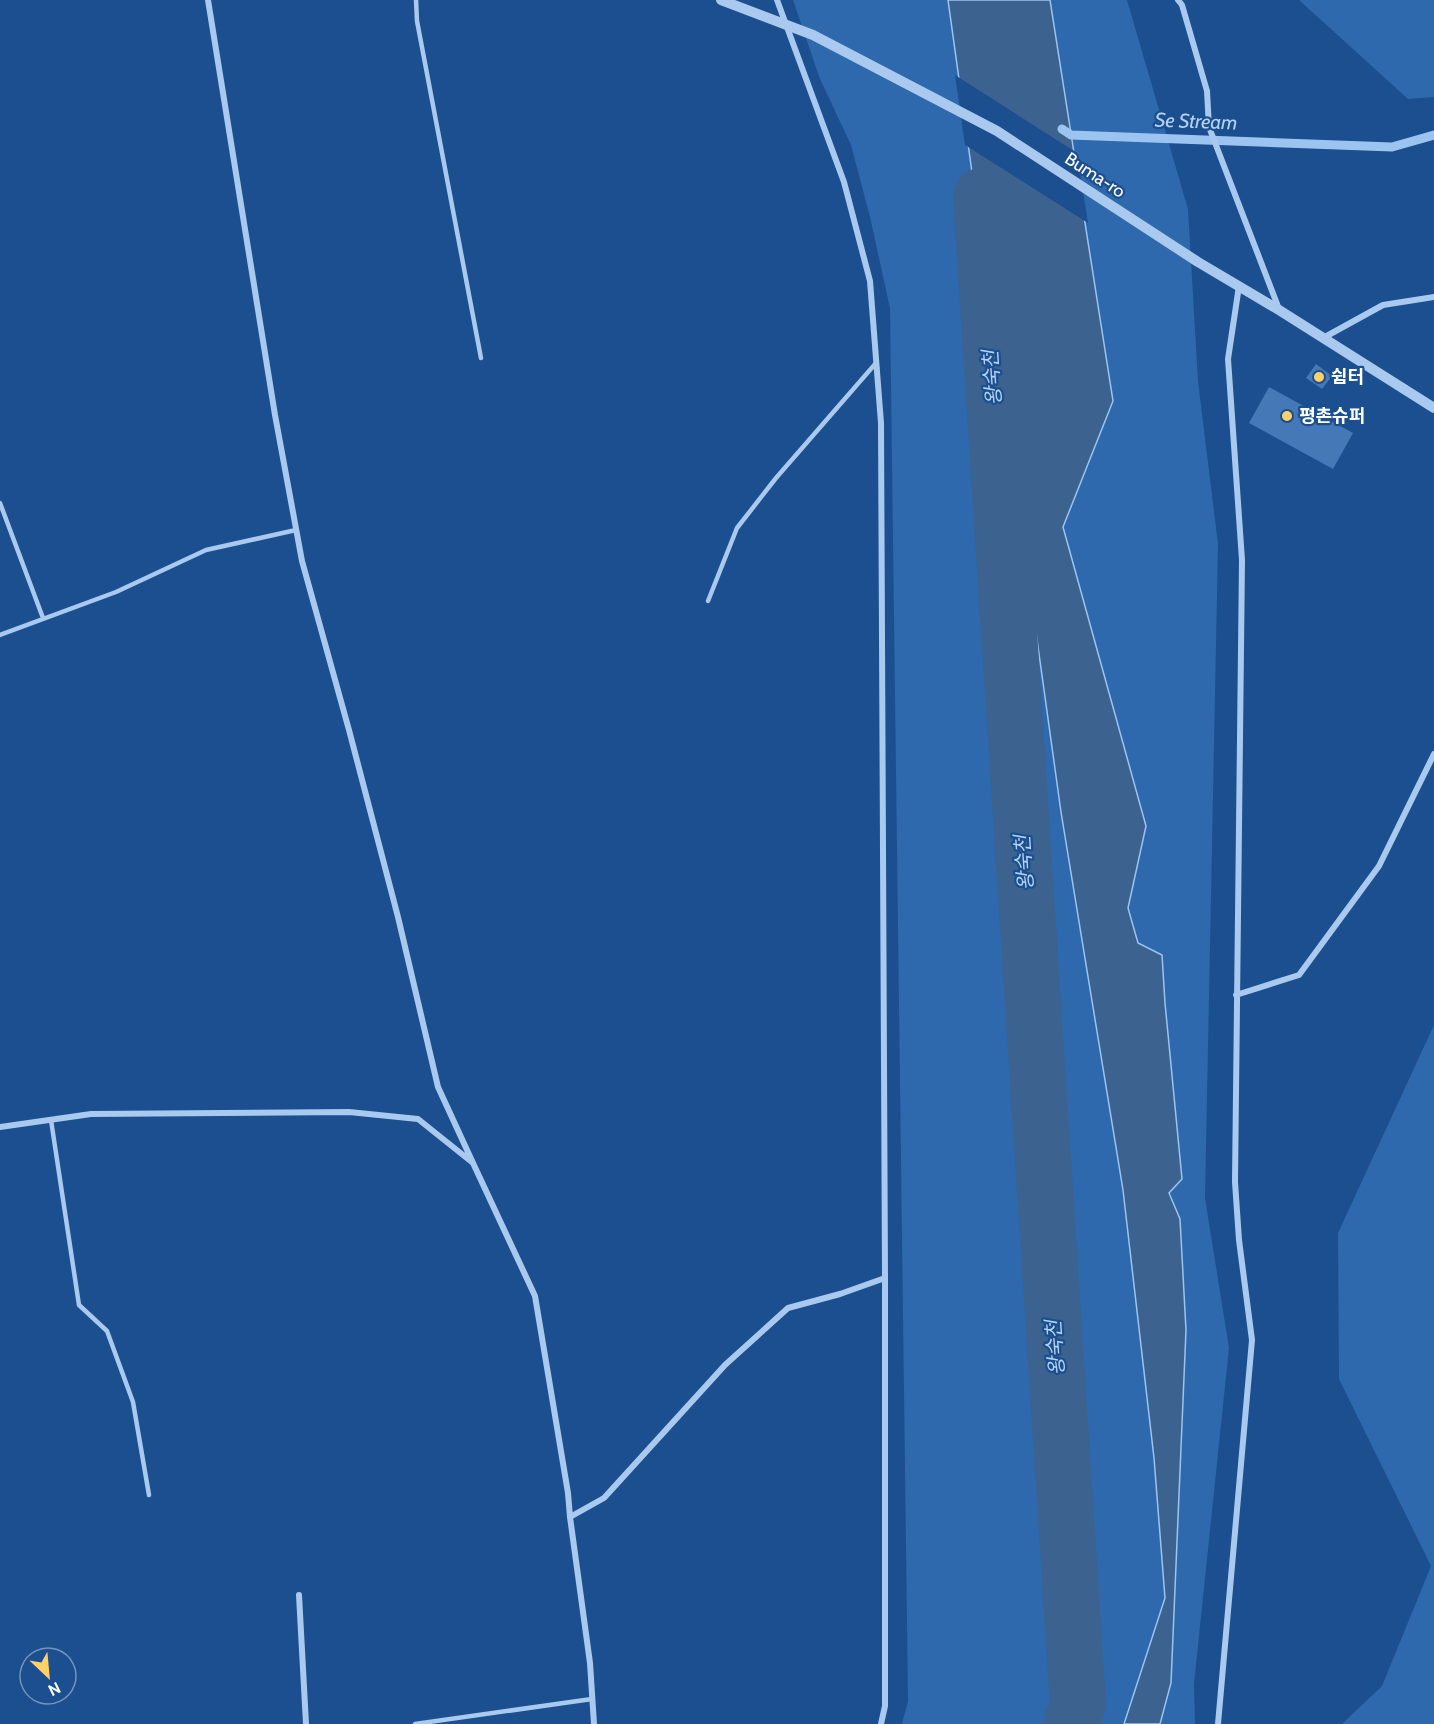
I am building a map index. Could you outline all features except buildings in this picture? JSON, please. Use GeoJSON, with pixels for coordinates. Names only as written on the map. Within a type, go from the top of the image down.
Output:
{"type":"FeatureCollection","features":[{"type":"Feature","properties":{"kind":"street"},"geometry":{"type":"LineString","coordinates":[[208,0],[275,415],[302,561],[398,917],[438,1087],[535,1296],[568,1493],[590,1663],[594,1724]]}},
{"type":"Feature","properties":{"kind":"street","name":"Buma-ro"},"geometry":{"type":"LineString","coordinates":[[722,0],[813,35],[997,131],[1198,262],[1239,285],[1434,408]]}},
{"type":"Feature","properties":{"kind":"street"},"geometry":{"type":"LineString","coordinates":[[777,0],[844,182],[870,281],[881,423],[885,1278],[885,1706],[881,1724]]}},
{"type":"Feature","properties":{"kind":"street"},"geometry":{"type":"LineString","coordinates":[[1178,0],[1182,5],[1207,91],[1209,127],[1279,310]]}},
{"type":"Feature","properties":{"kind":"street"},"geometry":{"type":"LineString","coordinates":[[1218,1724],[1252,1340],[1234,1182],[1241,779],[1242,560],[1228,358],[1239,285]]}},
{"type":"Feature","properties":{"kind":"street"},"geometry":{"type":"LineString","coordinates":[[1322,338],[1383,305],[1434,297]]}},
{"type":"Feature","properties":{"kind":"street"},"geometry":{"type":"LineString","coordinates":[[1236,995],[1299,975],[1379,866],[1434,754]]}},
{"type":"Feature","properties":{"kind":"street"},"geometry":{"type":"LineString","coordinates":[[0,1127],[91,1114],[349,1112],[418,1119],[473,1163]]}},
{"type":"Feature","properties":{"kind":"street"},"geometry":{"type":"LineString","coordinates":[[570,1517],[604,1498],[725,1365],[788,1308],[840,1294],[885,1278]]}},
{"type":"Feature","properties":{"kind":"street"},"geometry":{"type":"LineString","coordinates":[[299,1595],[306,1724]]}},
{"type":"Feature","properties":{"kind":"lane"},"geometry":{"type":"LineString","coordinates":[[416,0],[417,21],[481,358]]}},
{"type":"Feature","properties":{"kind":"lane"},"geometry":{"type":"LineString","coordinates":[[708,601],[736,528],[876,362]]}},
{"type":"Feature","properties":{"kind":"lane"},"geometry":{"type":"LineString","coordinates":[[0,503],[43,618]]}},
{"type":"Feature","properties":{"kind":"lane"},"geometry":{"type":"LineString","coordinates":[[0,635],[116,592],[206,550],[296,530]]}},
{"type":"Feature","properties":{"kind":"lane"},"geometry":{"type":"LineString","coordinates":[[51,1120],[79,1305],[107,1331],[133,1402],[149,1495]]}},
{"type":"Feature","properties":{"kind":"lane"},"geometry":{"type":"LineString","coordinates":[[415,1724],[592,1699]]}},
{"type":"Feature","properties":{"kind":"shaded area"},"geometry":{"type":"Polygon","coordinates":[[[793,0],[1127,0],[1188,209],[1198,381],[1218,544],[1205,1198],[1229,1348],[1194,1684],[1195,1724],[902,1724],[908,1701],[890,308],[851,145],[820,79],[793,0]]]}},
{"type":"Feature","properties":{"kind":"shaded area"},"geometry":{"type":"Polygon","coordinates":[[[948,0],[1050,0],[1113,401],[1063,527],[1146,826],[1128,908],[1138,943],[1162,955],[1182,1179],[1169,1193],[1180,1219],[1186,1330],[1171,1683],[1160,1724],[1124,1724],[1165,1598],[1154,1458],[1123,1190],[1061,812],[948,0]]]}},
{"type":"Feature","properties":{"kind":"shaded area"},"geometry":{"type":"Polygon","coordinates":[[[1299,0],[1434,0],[1434,97],[1408,99],[1299,0]]]}},
{"type":"Feature","properties":{"kind":"shaded area"},"geometry":{"type":"Polygon","coordinates":[[[1434,1025],[1434,1724],[1342,1724],[1382,1686],[1431,1566],[1339,1379],[1338,1233],[1434,1025]]]}},
{"type":"Feature","properties":{"kind":"pier"},"geometry":{"type":"Polygon","coordinates":[[[955,75],[1077,153],[1088,223],[965,145],[955,75]]]}},
{"type":"Feature","properties":{"kind":"waterway","name":"Se Stream"},"geometry":{"type":"LineString","coordinates":[[1062,129],[1071,135],[1392,147],[1434,135]]}},
{"type":"Feature","properties":{"kind":"waterway","name":"왕숙천"},"geometry":{"type":"LineString","coordinates":[[981,196],[1078,1704],[1071,1724]]}},
{"type":"Feature","properties":{"kind":"place","name":"쉼터"},"geometry":{"type":"Point","coordinates":[1319,377]}},
{"type":"Feature","properties":{"kind":"place","name":"평촌슈퍼"},"geometry":{"type":"Point","coordinates":[1287,416]}}]}
